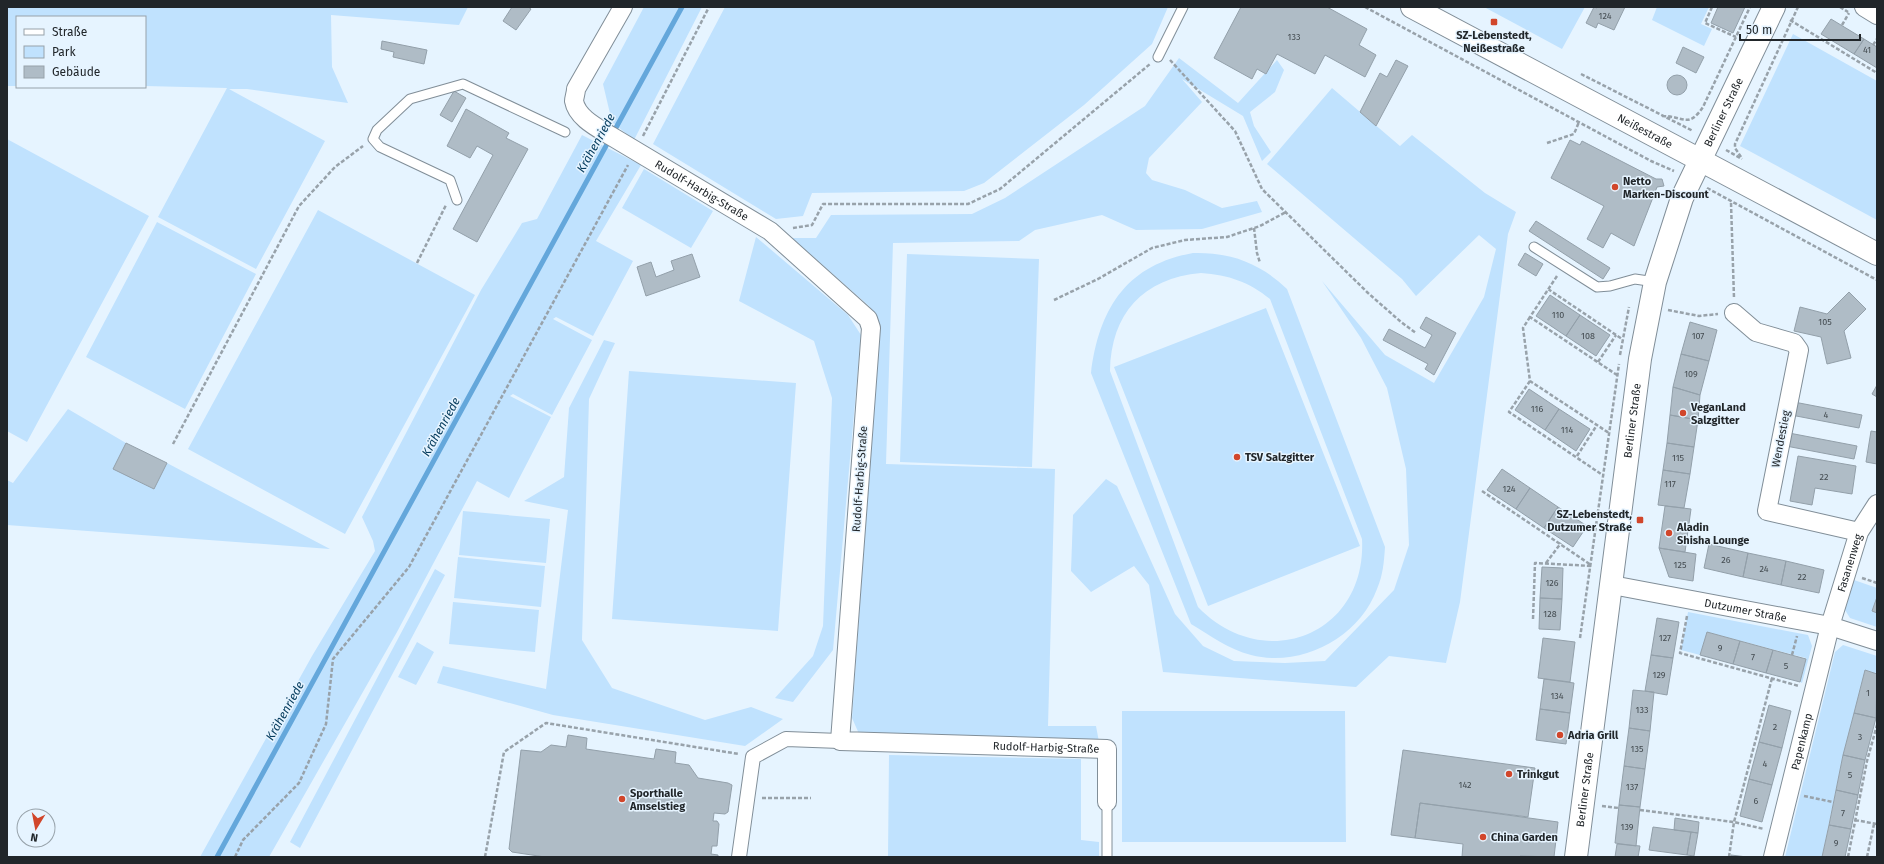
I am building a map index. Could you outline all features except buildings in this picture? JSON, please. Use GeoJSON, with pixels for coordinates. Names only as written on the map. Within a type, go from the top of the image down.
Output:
{"type":"FeatureCollection","features":[{"type":"Feature","properties":{"kind":"street","name":"Rudolf-Harbig-Straße"},"geometry":{"type":"LineString","coordinates":[[623,7],[576,89],[574,101],[577,110],[586,120],[628,147],[770,231],[862,312],[868,319],[871,328],[840,741],[1107,749],[1107,802]]}},
{"type":"Feature","properties":{"kind":"street","name":"Neißestraße"},"geometry":{"type":"LineString","coordinates":[[1412,7],[1877,254]]}},
{"type":"Feature","properties":{"kind":"street","name":"Berliner Straße"},"geometry":{"type":"LineString","coordinates":[[1576,857],[1640,360],[1655,282],[1682,198],[1774,7]]}},
{"type":"Feature","properties":{"kind":"street"},"geometry":{"type":"LineString","coordinates":[[1856,10],[1877,15]]}},
{"type":"Feature","properties":{"kind":"street","name":"Wendestieg"},"geometry":{"type":"LineString","coordinates":[[1734,313],[1756,332],[1794,343],[1799,350],[1767,511],[1859,532]]}},
{"type":"Feature","properties":{"kind":"street","name":"Fasanenweg"},"geometry":{"type":"LineString","coordinates":[[1830,626],[1859,532],[1877,504]]}},
{"type":"Feature","properties":{"kind":"street","name":"Dutzumer Straße"},"geometry":{"type":"LineString","coordinates":[[1612,585],[1830,626],[1877,642]]}},
{"type":"Feature","properties":{"kind":"street","name":"Papenkamp"},"geometry":{"type":"LineString","coordinates":[[1773,857],[1830,626]]}},
{"type":"Feature","properties":{"kind":"street"},"geometry":{"type":"LineString","coordinates":[[739,857],[753,757],[786,739],[840,741]]}},
{"type":"Feature","properties":{"kind":"lane"},"geometry":{"type":"LineString","coordinates":[[1160,54],[1183,7]]}},
{"type":"Feature","properties":{"kind":"lane"},"geometry":{"type":"LineString","coordinates":[[457,200],[450,180],[380,147],[374,139],[377,130],[410,99],[463,84],[565,132]]}},
{"type":"Feature","properties":{"kind":"lane"},"geometry":{"type":"LineString","coordinates":[[1534,247],[1597,287],[1610,286],[1635,279],[1655,282]]}},
{"type":"Feature","properties":{"kind":"lane","name":"Rudolf-Harbig-Straße"},"geometry":{"type":"LineString","coordinates":[[1107,802],[1107,857]]}},
{"type":"Feature","properties":{"kind":"path"},"geometry":{"type":"LineString","coordinates":[[235,857],[243,840],[298,783],[326,724],[333,658],[409,567],[628,147],[709,7]]}},
{"type":"Feature","properties":{"kind":"path"},"geometry":{"type":"LineString","coordinates":[[1365,7],[1651,161],[1672,170]]}},
{"type":"Feature","properties":{"kind":"path"},"geometry":{"type":"LineString","coordinates":[[1712,7],[1705,22],[1736,38]]}},
{"type":"Feature","properties":{"kind":"path"},"geometry":{"type":"LineString","coordinates":[[1695,128],[1693,132],[1662,116],[1675,116],[1686,120],[1696,117],[1703,107],[1750,7]]}},
{"type":"Feature","properties":{"kind":"path"},"geometry":{"type":"LineString","coordinates":[[1723,148],[1742,159],[1735,148],[1735,144],[1798,7]]}},
{"type":"Feature","properties":{"kind":"path"},"geometry":{"type":"LineString","coordinates":[[1842,26],[1856,10]]}},
{"type":"Feature","properties":{"kind":"path"},"geometry":{"type":"LineString","coordinates":[[1792,21],[1877,73]]}},
{"type":"Feature","properties":{"kind":"path"},"geometry":{"type":"LineString","coordinates":[[1873,45],[1877,39]]}},
{"type":"Feature","properties":{"kind":"path"},"geometry":{"type":"LineString","coordinates":[[770,231],[812,225],[823,204],[968,204],[1000,189],[1160,54],[1235,132],[1262,189],[1368,293],[1416,333]]}},
{"type":"Feature","properties":{"kind":"path"},"geometry":{"type":"LineString","coordinates":[[1703,114],[1706,109]]}},
{"type":"Feature","properties":{"kind":"path"},"geometry":{"type":"LineString","coordinates":[[1547,143],[1574,134],[1579,122]]}},
{"type":"Feature","properties":{"kind":"path"},"geometry":{"type":"LineString","coordinates":[[172,444],[299,206],[335,167],[374,139]]}},
{"type":"Feature","properties":{"kind":"path"},"geometry":{"type":"LineString","coordinates":[[1707,188],[1877,280]]}},
{"type":"Feature","properties":{"kind":"path"},"geometry":{"type":"LineString","coordinates":[[417,263],[453,190]]}},
{"type":"Feature","properties":{"kind":"path"},"geometry":{"type":"LineString","coordinates":[[1650,306],[1699,316],[1734,313],[1731,202]]}},
{"type":"Feature","properties":{"kind":"path"},"geometry":{"type":"LineString","coordinates":[[1054,300],[1098,279],[1152,248],[1184,240],[1227,237],[1254,228],[1286,212]]}},
{"type":"Feature","properties":{"kind":"path"},"geometry":{"type":"LineString","coordinates":[[1254,228],[1257,253],[1260,263]]}},
{"type":"Feature","properties":{"kind":"path"},"geometry":{"type":"LineString","coordinates":[[1564,265],[1523,328],[1530,381],[1509,412],[1577,456],[1604,476]]}},
{"type":"Feature","properties":{"kind":"path"},"geometry":{"type":"LineString","coordinates":[[1548,289],[1622,339]]}},
{"type":"Feature","properties":{"kind":"path"},"geometry":{"type":"LineString","coordinates":[[1530,317],[1617,375]]}},
{"type":"Feature","properties":{"kind":"path"},"geometry":{"type":"LineString","coordinates":[[1598,362],[1616,335]]}},
{"type":"Feature","properties":{"kind":"path"},"geometry":{"type":"LineString","coordinates":[[1530,381],[1609,433]]}},
{"type":"Feature","properties":{"kind":"path"},"geometry":{"type":"LineString","coordinates":[[1577,456],[1597,425]]}},
{"type":"Feature","properties":{"kind":"path"},"geometry":{"type":"LineString","coordinates":[[1482,491],[1591,566],[1535,563],[1533,619]]}},
{"type":"Feature","properties":{"kind":"path"},"geometry":{"type":"LineString","coordinates":[[1546,563],[1561,544]]}},
{"type":"Feature","properties":{"kind":"path"},"geometry":{"type":"LineString","coordinates":[[1688,612],[1680,653],[1801,686]]}},
{"type":"Feature","properties":{"kind":"path"},"geometry":{"type":"LineString","coordinates":[[1792,655],[1798,633]]}},
{"type":"Feature","properties":{"kind":"path"},"geometry":{"type":"LineString","coordinates":[[1729,857],[1734,822],[1772,678]]}},
{"type":"Feature","properties":{"kind":"path"},"geometry":{"type":"LineString","coordinates":[[485,857],[504,752],[546,723],[753,757]]}},
{"type":"Feature","properties":{"kind":"path"},"geometry":{"type":"LineString","coordinates":[[1848,857],[1867,761],[1877,725]]}},
{"type":"Feature","properties":{"kind":"path"},"geometry":{"type":"LineString","coordinates":[[1800,796],[1833,802]]}},
{"type":"Feature","properties":{"kind":"path"},"geometry":{"type":"LineString","coordinates":[[748,798],[811,798]]}},
{"type":"Feature","properties":{"kind":"path"},"geometry":{"type":"LineString","coordinates":[[1640,810],[1734,822],[1764,829]]}},
{"type":"Feature","properties":{"kind":"path"},"geometry":{"type":"LineString","coordinates":[[1855,820],[1876,824],[1867,857]]}},
{"type":"Feature","properties":{"kind":"green space"},"geometry":{"type":"Polygon","coordinates":[[[7,7],[468,7],[459,25],[331,15],[332,67],[348,103],[247,89],[229,89],[325,141],[256,269],[158,217],[227,88],[146,86],[146,16],[16,16],[16,86],[7,86],[7,7]]]}},
{"type":"Feature","properties":{"kind":"green space"},"geometry":{"type":"Polygon","coordinates":[[[644,7],[702,7],[634,140],[612,122],[603,84],[644,7]]]}},
{"type":"Feature","properties":{"kind":"green space"},"geometry":{"type":"Polygon","coordinates":[[[725,7],[1168,7],[1152,44],[1084,105],[984,183],[964,191],[812,193],[803,216],[776,219],[653,144],[725,7]]]}},
{"type":"Feature","properties":{"kind":"green space"},"geometry":{"type":"Polygon","coordinates":[[[1484,7],[1585,7],[1562,49],[1484,7]]]}},
{"type":"Feature","properties":{"kind":"green space"},"geometry":{"type":"Polygon","coordinates":[[[1657,7],[1709,7],[1701,24],[1712,29],[1704,46],[1652,20],[1657,7]]]}},
{"type":"Feature","properties":{"kind":"green space"},"geometry":{"type":"Polygon","coordinates":[[[1793,34],[1877,81],[1877,220],[1740,146],[1793,34]]]}},
{"type":"Feature","properties":{"kind":"green space"},"geometry":{"type":"Polygon","coordinates":[[[1179,58],[1238,103],[1277,60],[1284,70],[1275,92],[1250,112],[1254,126],[1271,152],[1262,161],[1243,116],[1182,79],[1202,102],[1149,158],[1146,173],[1152,180],[1185,190],[1222,208],[1257,201],[1262,212],[1202,229],[1136,230],[1102,215],[1035,230],[1019,241],[893,243],[886,464],[1055,469],[1048,726],[1096,726],[1099,742],[860,736],[852,718],[879,327],[869,306],[792,238],[816,238],[831,215],[972,214],[1005,198],[1145,106],[1179,58]]]}},
{"type":"Feature","properties":{"kind":"green space"},"geometry":{"type":"Polygon","coordinates":[[[1332,88],[1400,146],[1412,135],[1485,193],[1516,212],[1508,234],[1460,602],[1446,663],[1389,656],[1356,687],[1163,672],[1149,585],[1134,566],[1091,592],[1071,571],[1073,515],[1106,479],[1117,486],[1175,614],[1203,646],[1234,661],[1285,663],[1325,661],[1394,590],[1409,545],[1406,469],[1387,388],[1361,338],[1322,281],[1385,355],[1434,383],[1484,297],[1496,249],[1479,235],[1416,296],[1402,279],[1267,164],[1332,88]]]}},
{"type":"Feature","properties":{"kind":"green space"},"geometry":{"type":"Polygon","coordinates":[[[582,135],[641,165],[596,241],[633,261],[593,336],[556,317],[553,319],[592,340],[552,415],[513,394],[510,396],[551,417],[509,498],[477,481],[397,632],[269,857],[200,857],[312,656],[375,551],[373,541],[362,517],[481,290],[522,223],[537,219],[582,135]]]}},
{"type":"Feature","properties":{"kind":"green space"},"geometry":{"type":"Polygon","coordinates":[[[7,139],[149,216],[27,442],[7,431],[7,139]]]}},
{"type":"Feature","properties":{"kind":"green space"},"geometry":{"type":"Polygon","coordinates":[[[644,169],[713,211],[691,248],[622,208],[644,169]]]}},
{"type":"Feature","properties":{"kind":"green space"},"geometry":{"type":"Polygon","coordinates":[[[318,210],[475,295],[345,534],[188,449],[318,210]]]}},
{"type":"Feature","properties":{"kind":"green space"},"geometry":{"type":"Polygon","coordinates":[[[157,222],[256,274],[185,409],[86,357],[157,222]]]}},
{"type":"Feature","properties":{"kind":"green space"},"geometry":{"type":"Polygon","coordinates":[[[756,237],[848,315],[861,335],[833,650],[793,702],[775,698],[813,656],[823,626],[832,398],[814,341],[739,301],[756,237]]]}},
{"type":"Feature","properties":{"kind":"green space"},"geometry":{"type":"Polygon","coordinates":[[[1193,253],[1207,253],[1232,257],[1266,272],[1287,289],[1385,547],[1381,579],[1368,606],[1357,622],[1342,635],[1326,645],[1308,653],[1289,657],[1270,658],[1251,655],[1227,646],[1191,624],[1091,373],[1101,329],[1109,310],[1120,294],[1133,279],[1150,268],[1170,259],[1193,253]],[[1201,273],[1180,276],[1162,282],[1147,291],[1134,302],[1124,316],[1116,332],[1110,371],[1198,607],[1224,628],[1252,639],[1280,641],[1307,634],[1330,621],[1348,600],[1359,572],[1362,539],[1270,299],[1254,288],[1238,280],[1201,273]]]}},
{"type":"Feature","properties":{"kind":"green space"},"geometry":{"type":"Polygon","coordinates":[[[907,254],[1039,259],[1032,467],[900,462],[907,254]]]}},
{"type":"Feature","properties":{"kind":"green space","name":"TSV Salzgitter"},"geometry":{"type":"Polygon","coordinates":[[[1266,308],[1360,546],[1208,606],[1114,367],[1266,308]]]}},
{"type":"Feature","properties":{"kind":"green space"},"geometry":{"type":"Polygon","coordinates":[[[604,340],[615,343],[589,399],[582,640],[612,688],[705,720],[751,707],[783,719],[745,746],[553,715],[437,683],[443,666],[546,689],[568,510],[524,501],[564,477],[569,408],[604,340]]]}},
{"type":"Feature","properties":{"kind":"green space"},"geometry":{"type":"Polygon","coordinates":[[[629,371],[796,383],[778,631],[612,619],[629,371]]]}},
{"type":"Feature","properties":{"kind":"green space"},"geometry":{"type":"Polygon","coordinates":[[[68,409],[126,443],[114,469],[154,489],[167,463],[330,549],[7,525],[7,480],[13,483],[68,409]]]}},
{"type":"Feature","properties":{"kind":"green space"},"geometry":{"type":"Polygon","coordinates":[[[463,511],[550,519],[546,563],[459,555],[463,511]]]}},
{"type":"Feature","properties":{"kind":"green space"},"geometry":{"type":"Polygon","coordinates":[[[458,557],[545,566],[541,607],[454,598],[458,557]]]}},
{"type":"Feature","properties":{"kind":"green space"},"geometry":{"type":"Polygon","coordinates":[[[435,569],[445,575],[300,848],[290,842],[435,569]]]}},
{"type":"Feature","properties":{"kind":"green space"},"geometry":{"type":"Polygon","coordinates":[[[1854,580],[1877,588],[1877,597],[1872,611],[1877,613],[1877,627],[1850,618],[1845,610],[1854,580]]]}},
{"type":"Feature","properties":{"kind":"green space"},"geometry":{"type":"Polygon","coordinates":[[[453,602],[539,610],[535,652],[449,644],[453,602]]]}},
{"type":"Feature","properties":{"kind":"green space"},"geometry":{"type":"Polygon","coordinates":[[[1688,612],[1808,635],[1812,646],[1802,683],[1800,682],[1806,658],[1707,632],[1700,655],[1681,650],[1688,612]]]}},
{"type":"Feature","properties":{"kind":"green space"},"geometry":{"type":"Polygon","coordinates":[[[417,642],[434,652],[416,685],[398,677],[417,642]]]}},
{"type":"Feature","properties":{"kind":"green space"},"geometry":{"type":"Polygon","coordinates":[[[1843,645],[1877,656],[1877,674],[1865,671],[1843,755],[1822,857],[1785,857],[1835,652],[1843,645]]]}},
{"type":"Feature","properties":{"kind":"green space"},"geometry":{"type":"Polygon","coordinates":[[[1122,711],[1345,711],[1346,842],[1122,842],[1122,711]]]}},
{"type":"Feature","properties":{"kind":"green space"},"geometry":{"type":"Polygon","coordinates":[[[889,755],[1081,759],[1081,840],[1099,842],[1099,857],[888,857],[889,755]]]}},
{"type":"Feature","properties":{"kind":"waterway","name":"Krähenriede"},"geometry":{"type":"LineString","coordinates":[[217,857],[682,7]]}},
{"type":"Feature","properties":{"kind":"place","name":"SZ-Lebenstedt, Neißestraße"},"geometry":{"type":"Point","coordinates":[1494,22]}},
{"type":"Feature","properties":{"kind":"place","name":"Netto Marken-Discount"},"geometry":{"type":"Point","coordinates":[1615,187]}},
{"type":"Feature","properties":{"kind":"place","name":"VeganLand Salzgitter"},"geometry":{"type":"Point","coordinates":[1683,413]}},
{"type":"Feature","properties":{"kind":"place","name":"TSV Salzgitter"},"geometry":{"type":"Point","coordinates":[1237,457]}},
{"type":"Feature","properties":{"kind":"place","name":"SZ-Lebenstedt, Dutzumer Straße"},"geometry":{"type":"Point","coordinates":[1640,520]}},
{"type":"Feature","properties":{"kind":"place","name":"Aladin Shisha Lounge"},"geometry":{"type":"Point","coordinates":[1669,533]}},
{"type":"Feature","properties":{"kind":"place","name":"Adria Grill"},"geometry":{"type":"Point","coordinates":[1560,735]}},
{"type":"Feature","properties":{"kind":"place","name":"Trinkgut"},"geometry":{"type":"Point","coordinates":[1509,774]}},
{"type":"Feature","properties":{"kind":"place","name":"Sporthalle Amselstieg"},"geometry":{"type":"Point","coordinates":[622,799]}},
{"type":"Feature","properties":{"kind":"place","name":"China Garden"},"geometry":{"type":"Point","coordinates":[1483,837]}}]}
